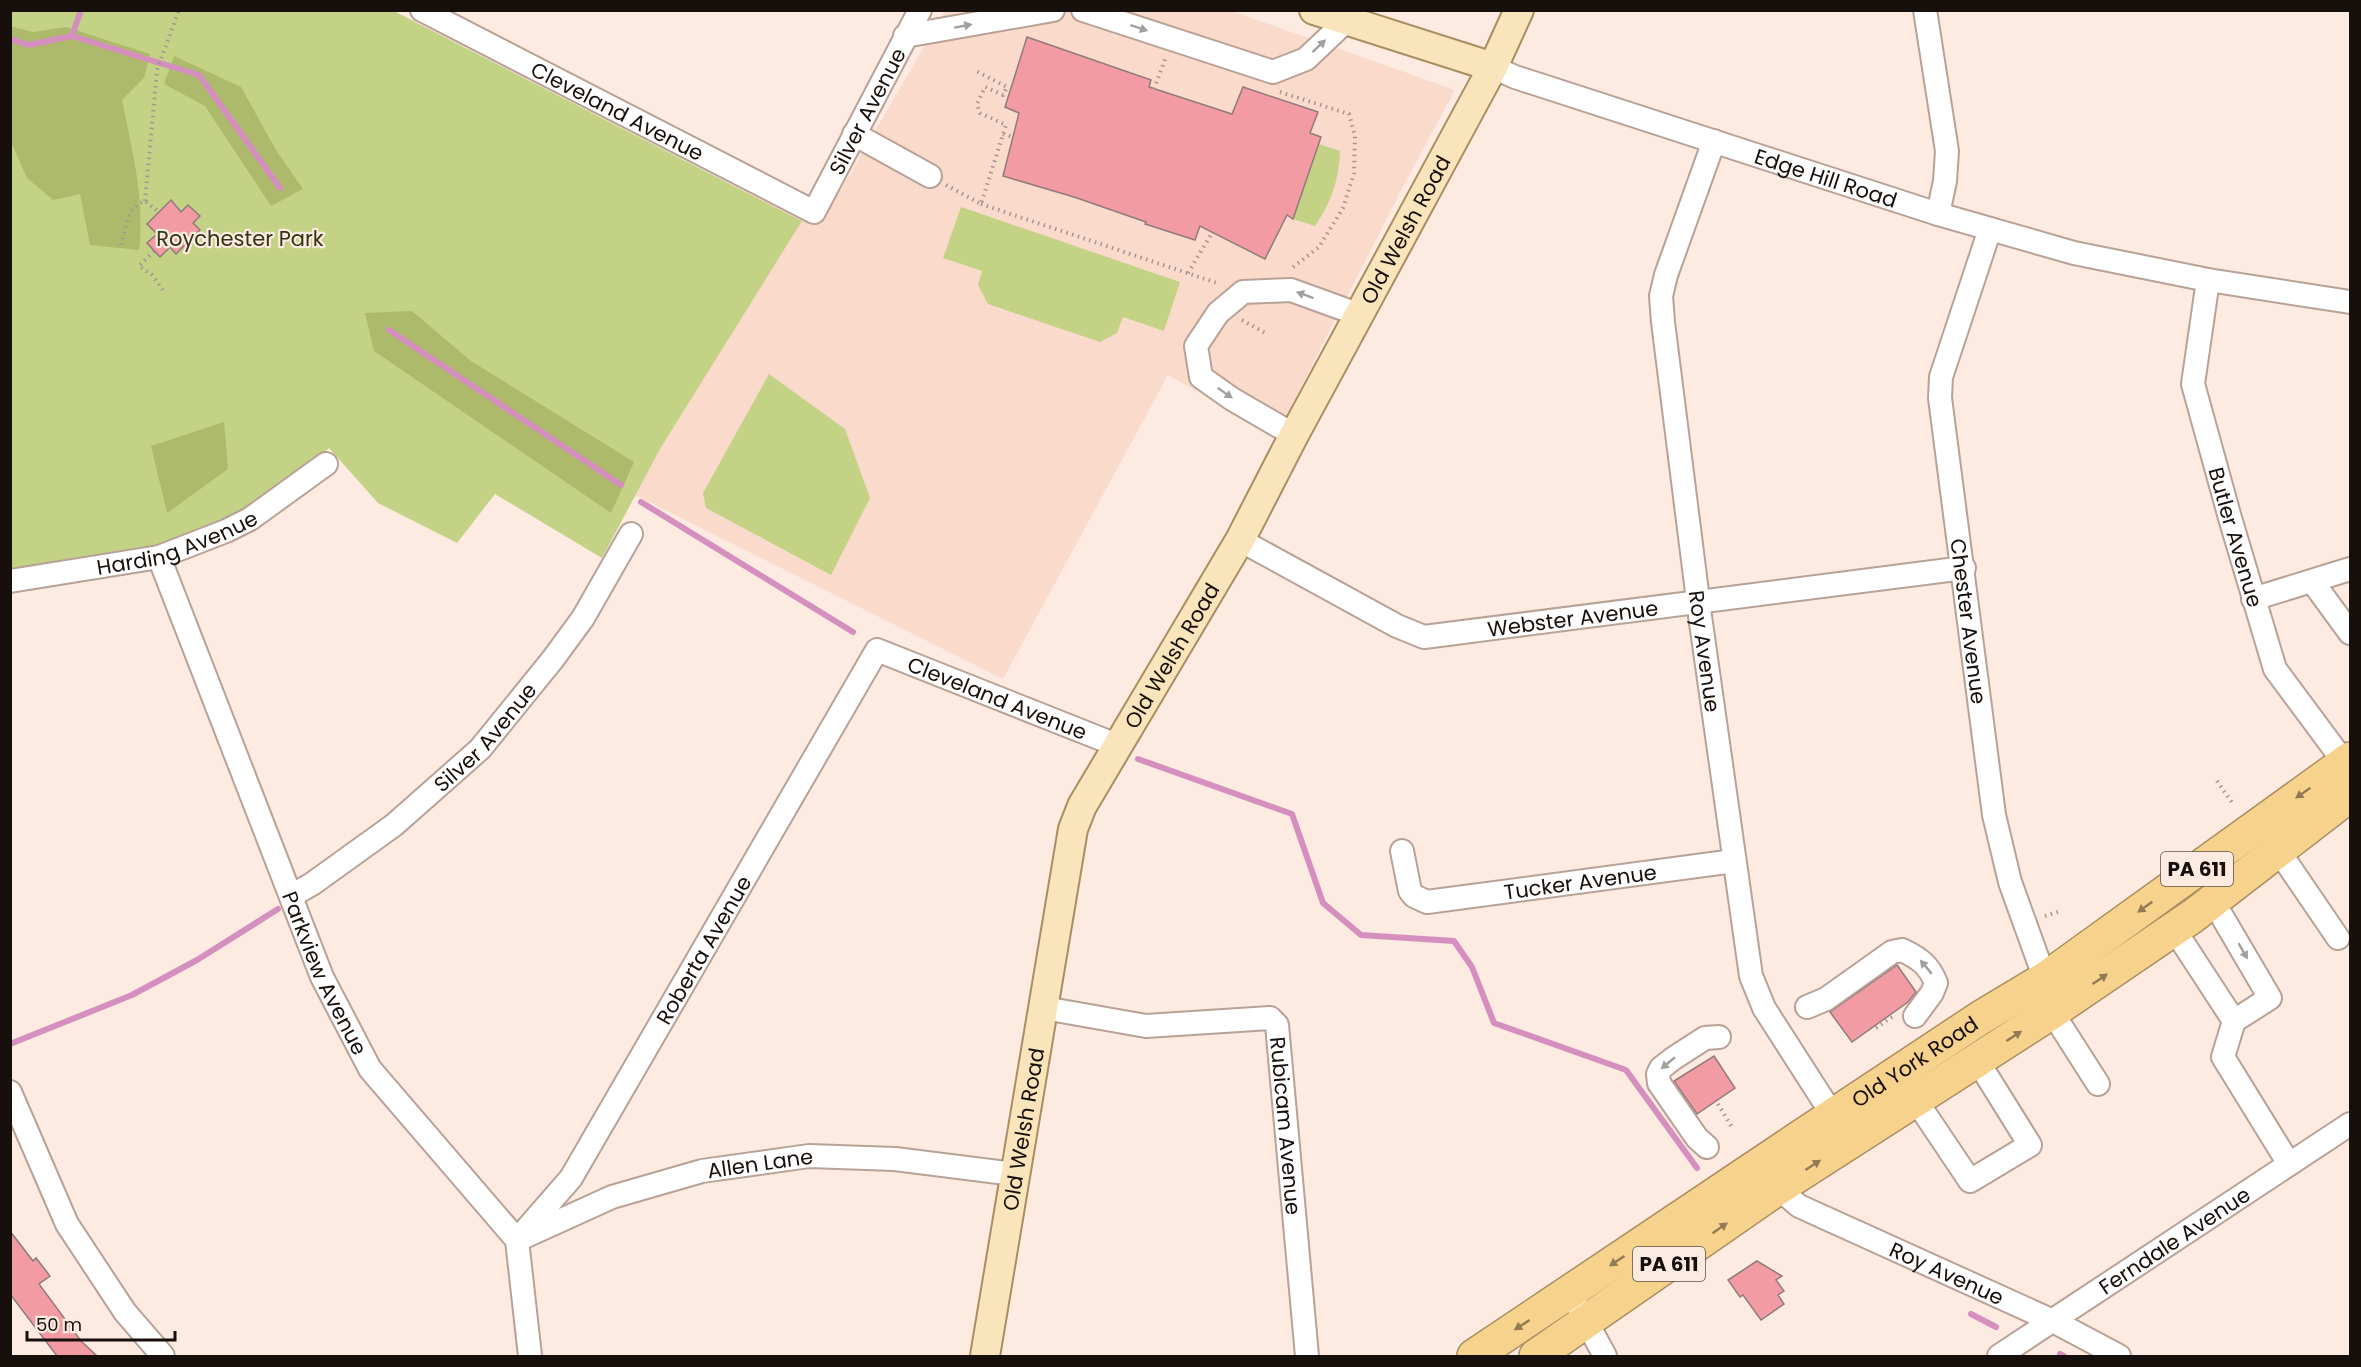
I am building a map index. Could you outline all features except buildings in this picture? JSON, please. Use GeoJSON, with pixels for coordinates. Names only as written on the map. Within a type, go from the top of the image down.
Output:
{"type":"FeatureCollection","features":[{"type":"Feature","properties":{"kind":"highway","name":"Old York Road"},"geometry":{"type":"LineString","coordinates":[[1536,1356],[1587,1323],[1778,1188],[1841,1129],[1980,1018],[2045,979],[2349,764]]}},
{"type":"Feature","properties":{"kind":"highway","name":"Old York Road"},"geometry":{"type":"LineString","coordinates":[[1474,1356],[1570,1293],[1841,1129],[1916,1099],[1977,1060],[2174,929],[2350,795]]}},
{"type":"Feature","properties":{"kind":"main road","name":"Edge Hill Road"},"geometry":{"type":"LineString","coordinates":[[1314,10],[1345,22],[1493,67]]}},
{"type":"Feature","properties":{"kind":"main road","name":"Old Welsh Road"},"geometry":{"type":"LineString","coordinates":[[986,1356],[1014,1174],[1073,829],[1082,806],[1240,540],[1294,435],[1493,67],[1519,10]]}},
{"type":"Feature","properties":{"kind":"street","name":"Cleveland Avenue"},"geometry":{"type":"LineString","coordinates":[[422,10],[814,212]]}},
{"type":"Feature","properties":{"kind":"street","name":"Silver Avenue"},"geometry":{"type":"LineString","coordinates":[[814,212],[920,10]]}},
{"type":"Feature","properties":{"kind":"street"},"geometry":{"type":"LineString","coordinates":[[905,36],[1053,10]]}},
{"type":"Feature","properties":{"kind":"street"},"geometry":{"type":"LineString","coordinates":[[1083,10],[1273,72],[1306,59],[1345,22]]}},
{"type":"Feature","properties":{"kind":"street"},"geometry":{"type":"LineString","coordinates":[[1925,10],[1947,151],[1945,181],[1938,214]]}},
{"type":"Feature","properties":{"kind":"street","name":"Edge Hill Road"},"geometry":{"type":"LineString","coordinates":[[1493,67],[1938,214],[2074,253],[2208,280],[2350,302]]}},
{"type":"Feature","properties":{"kind":"street"},"geometry":{"type":"LineString","coordinates":[[854,134],[930,176]]}},
{"type":"Feature","properties":{"kind":"street","name":"Roy Avenue"},"geometry":{"type":"LineString","coordinates":[[1714,141],[1666,275],[1661,296],[1698,601],[1751,976],[1755,990],[1775,1028],[1841,1129]]}},
{"type":"Feature","properties":{"kind":"street","name":"Chester Avenue"},"geometry":{"type":"LineString","coordinates":[[1990,229],[1941,377],[1940,398],[1964,568],[1994,815],[2010,882],[2045,979],[2052,1011],[2098,1084]]}},
{"type":"Feature","properties":{"kind":"street","name":"Butler Avenue"},"geometry":{"type":"LineString","coordinates":[[2208,280],[2193,384],[2253,599],[2275,669],[2349,764]]}},
{"type":"Feature","properties":{"kind":"street"},"geometry":{"type":"LineString","coordinates":[[1294,435],[1232,399],[1201,377],[1196,346],[1218,312],[1243,292],[1291,290],[1360,315]]}},
{"type":"Feature","properties":{"kind":"street","name":"Harding Avenue"},"geometry":{"type":"LineString","coordinates":[[10,581],[159,557],[226,531],[250,519],[326,464]]}},
{"type":"Feature","properties":{"kind":"street","name":"Silver Avenue"},"geometry":{"type":"LineString","coordinates":[[291,896],[312,884],[394,825],[480,749],[553,659],[582,618],[631,534]]}},
{"type":"Feature","properties":{"kind":"street","name":"Webster Avenue"},"geometry":{"type":"LineString","coordinates":[[1240,540],[1396,626],[1424,637],[1964,568]]}},
{"type":"Feature","properties":{"kind":"street","name":"Parkview Avenue"},"geometry":{"type":"LineString","coordinates":[[159,557],[322,977],[370,1069],[517,1240]]}},
{"type":"Feature","properties":{"kind":"street"},"geometry":{"type":"LineString","coordinates":[[2253,599],[2350,569]]}},
{"type":"Feature","properties":{"kind":"street"},"geometry":{"type":"LineString","coordinates":[[2312,581],[2350,633]]}},
{"type":"Feature","properties":{"kind":"street","name":"Cleveland Avenue"},"geometry":{"type":"LineString","coordinates":[[877,650],[1119,746]]}},
{"type":"Feature","properties":{"kind":"street","name":"Roberta Avenue"},"geometry":{"type":"LineString","coordinates":[[517,1240],[571,1178],[877,650]]}},
{"type":"Feature","properties":{"kind":"street"},"geometry":{"type":"LineString","coordinates":[[2278,850],[2338,938]]}},
{"type":"Feature","properties":{"kind":"street","name":"Tucker Avenue"},"geometry":{"type":"LineString","coordinates":[[1402,851],[1410,891],[1414,896],[1427,902],[1734,861]]}},
{"type":"Feature","properties":{"kind":"street"},"geometry":{"type":"LineString","coordinates":[[2213,901],[2270,998],[2234,1021],[2223,1057],[2289,1164]]}},
{"type":"Feature","properties":{"kind":"street"},"geometry":{"type":"LineString","coordinates":[[2174,929],[2234,1021]]}},
{"type":"Feature","properties":{"kind":"street"},"geometry":{"type":"LineString","coordinates":[[1807,1007],[1826,999],[1892,952],[1902,950],[1921,960],[1931,971],[1936,983],[1932,993],[1915,1016]]}},
{"type":"Feature","properties":{"kind":"street","name":"Rubicam Avenue"},"geometry":{"type":"LineString","coordinates":[[1044,1008],[1146,1026],[1270,1018],[1277,1025],[1307,1356]]}},
{"type":"Feature","properties":{"kind":"street"},"geometry":{"type":"LineString","coordinates":[[1707,1147],[1697,1138],[1659,1083],[1658,1074],[1661,1068],[1674,1058],[1705,1038],[1719,1037]]}},
{"type":"Feature","properties":{"kind":"street"},"geometry":{"type":"LineString","coordinates":[[1916,1099],[1970,1181],[2030,1145],[1977,1060]]}},
{"type":"Feature","properties":{"kind":"street"},"geometry":{"type":"LineString","coordinates":[[10,1092],[67,1224],[125,1312],[163,1356]]}},
{"type":"Feature","properties":{"kind":"street","name":"Ferndale Avenue"},"geometry":{"type":"LineString","coordinates":[[2000,1356],[2350,1124]]}},
{"type":"Feature","properties":{"kind":"street","name":"Allen Lane"},"geometry":{"type":"LineString","coordinates":[[517,1240],[612,1197],[702,1172],[809,1156],[895,1160],[1014,1174]]}},
{"type":"Feature","properties":{"kind":"street","name":"Roy Avenue"},"geometry":{"type":"LineString","coordinates":[[1778,1188],[1799,1206],[2053,1321],[2119,1356]]}},
{"type":"Feature","properties":{"kind":"street"},"geometry":{"type":"LineString","coordinates":[[517,1240],[530,1356]]}},
{"type":"Feature","properties":{"kind":"street"},"geometry":{"type":"LineString","coordinates":[[1570,1293],[1605,1356]]}},
{"type":"Feature","properties":{"kind":"path"},"geometry":{"type":"LineString","coordinates":[[145,201],[157,70],[179,10]]}},
{"type":"Feature","properties":{"kind":"path"},"geometry":{"type":"LineString","coordinates":[[1154,89],[1167,54]]}},
{"type":"Feature","properties":{"kind":"path"},"geometry":{"type":"LineString","coordinates":[[974,70],[1007,87],[1003,95],[985,87],[977,104],[980,113],[1006,125],[981,204]]}},
{"type":"Feature","properties":{"kind":"path"},"geometry":{"type":"LineString","coordinates":[[1277,90],[1349,114],[1354,136],[1354,173],[1343,208],[1319,247],[1292,268]]}},
{"type":"Feature","properties":{"kind":"path"},"geometry":{"type":"LineString","coordinates":[[1003,134],[1013,137]]}},
{"type":"Feature","properties":{"kind":"path"},"geometry":{"type":"LineString","coordinates":[[930,176],[981,204],[1217,283]]}},
{"type":"Feature","properties":{"kind":"path"},"geometry":{"type":"LineString","coordinates":[[145,201],[159,212]]}},
{"type":"Feature","properties":{"kind":"path"},"geometry":{"type":"LineString","coordinates":[[122,245],[129,215],[135,205],[145,201]]}},
{"type":"Feature","properties":{"kind":"path"},"geometry":{"type":"LineString","coordinates":[[1188,273],[1212,233]]}},
{"type":"Feature","properties":{"kind":"path"},"geometry":{"type":"LineString","coordinates":[[154,251],[139,266],[152,275],[163,290]]}},
{"type":"Feature","properties":{"kind":"path"},"geometry":{"type":"LineString","coordinates":[[1242,320],[1267,334]]}},
{"type":"Feature","properties":{"kind":"path"},"geometry":{"type":"LineString","coordinates":[[2217,781],[2233,804]]}},
{"type":"Feature","properties":{"kind":"path"},"geometry":{"type":"LineString","coordinates":[[1718,1104],[1733,1129]]}},
{"type":"Feature","properties":{"kind":"shaded area"},"geometry":{"type":"Polygon","coordinates":[[[945,11],[1232,11],[1455,90],[1276,436],[1168,375],[1003,679],[635,495],[660,449],[802,221],[822,222],[945,11]]]}},
{"type":"Feature","properties":{"kind":"green space","name":"Roychester Park"},"geometry":{"type":"Polygon","coordinates":[[[11,11],[394,11],[802,221],[660,449],[602,558],[495,494],[457,543],[378,503],[329,448],[306,469],[245,512],[179,539],[131,550],[11,569],[11,11]]]}},
{"type":"Feature","properties":{"kind":"green space"},"geometry":{"type":"Polygon","coordinates":[[[10,26],[33,32],[66,27],[150,54],[144,78],[122,100],[139,193],[139,250],[90,245],[80,194],[53,200],[27,178],[11,142],[10,26]]]}},
{"type":"Feature","properties":{"kind":"green space"},"geometry":{"type":"Polygon","coordinates":[[[174,56],[241,87],[276,150],[303,189],[271,206],[205,106],[164,84],[174,56]]]}},
{"type":"Feature","properties":{"kind":"green space"},"geometry":{"type":"Polygon","coordinates":[[[1319,144],[1340,151],[1333,191],[1326,209],[1315,226],[1293,219],[1319,144]]]}},
{"type":"Feature","properties":{"kind":"green space"},"geometry":{"type":"Polygon","coordinates":[[[961,207],[1180,282],[1164,331],[1123,317],[1117,333],[1100,342],[988,304],[978,285],[982,271],[943,258],[961,207]]]}},
{"type":"Feature","properties":{"kind":"green space"},"geometry":{"type":"Polygon","coordinates":[[[412,311],[471,361],[634,462],[611,513],[374,351],[365,313],[412,311]]]}},
{"type":"Feature","properties":{"kind":"green space"},"geometry":{"type":"Polygon","coordinates":[[[769,374],[845,429],[870,498],[831,575],[706,508],[703,493],[769,374]]]}},
{"type":"Feature","properties":{"kind":"green space"},"geometry":{"type":"Polygon","coordinates":[[[224,422],[228,469],[167,513],[151,446],[224,422]]]}},
{"type":"Feature","properties":{"kind":"waterway"},"geometry":{"type":"LineString","coordinates":[[72,36],[81,10]]}},
{"type":"Feature","properties":{"kind":"waterway"},"geometry":{"type":"LineString","coordinates":[[10,39],[29,45],[72,36],[199,75],[280,188]]}},
{"type":"Feature","properties":{"kind":"waterway"},"geometry":{"type":"LineString","coordinates":[[389,330],[621,485]]}},
{"type":"Feature","properties":{"kind":"waterway"},"geometry":{"type":"LineString","coordinates":[[641,502],[853,632]]}},
{"type":"Feature","properties":{"kind":"waterway"},"geometry":{"type":"LineString","coordinates":[[1138,759],[1292,814],[1323,903],[1361,935],[1454,941],[1472,967],[1494,1023],[1626,1070],[1697,1168]]}},
{"type":"Feature","properties":{"kind":"waterway"},"geometry":{"type":"LineString","coordinates":[[10,1044],[132,995],[197,960],[278,909]]}},
{"type":"Feature","properties":{"kind":"waterway"},"geometry":{"type":"LineString","coordinates":[[1971,1314],[1996,1327]]}},
{"type":"Feature","properties":{"kind":"waterway"},"geometry":{"type":"LineString","coordinates":[[2060,1354],[2064,1356]]}}]}
